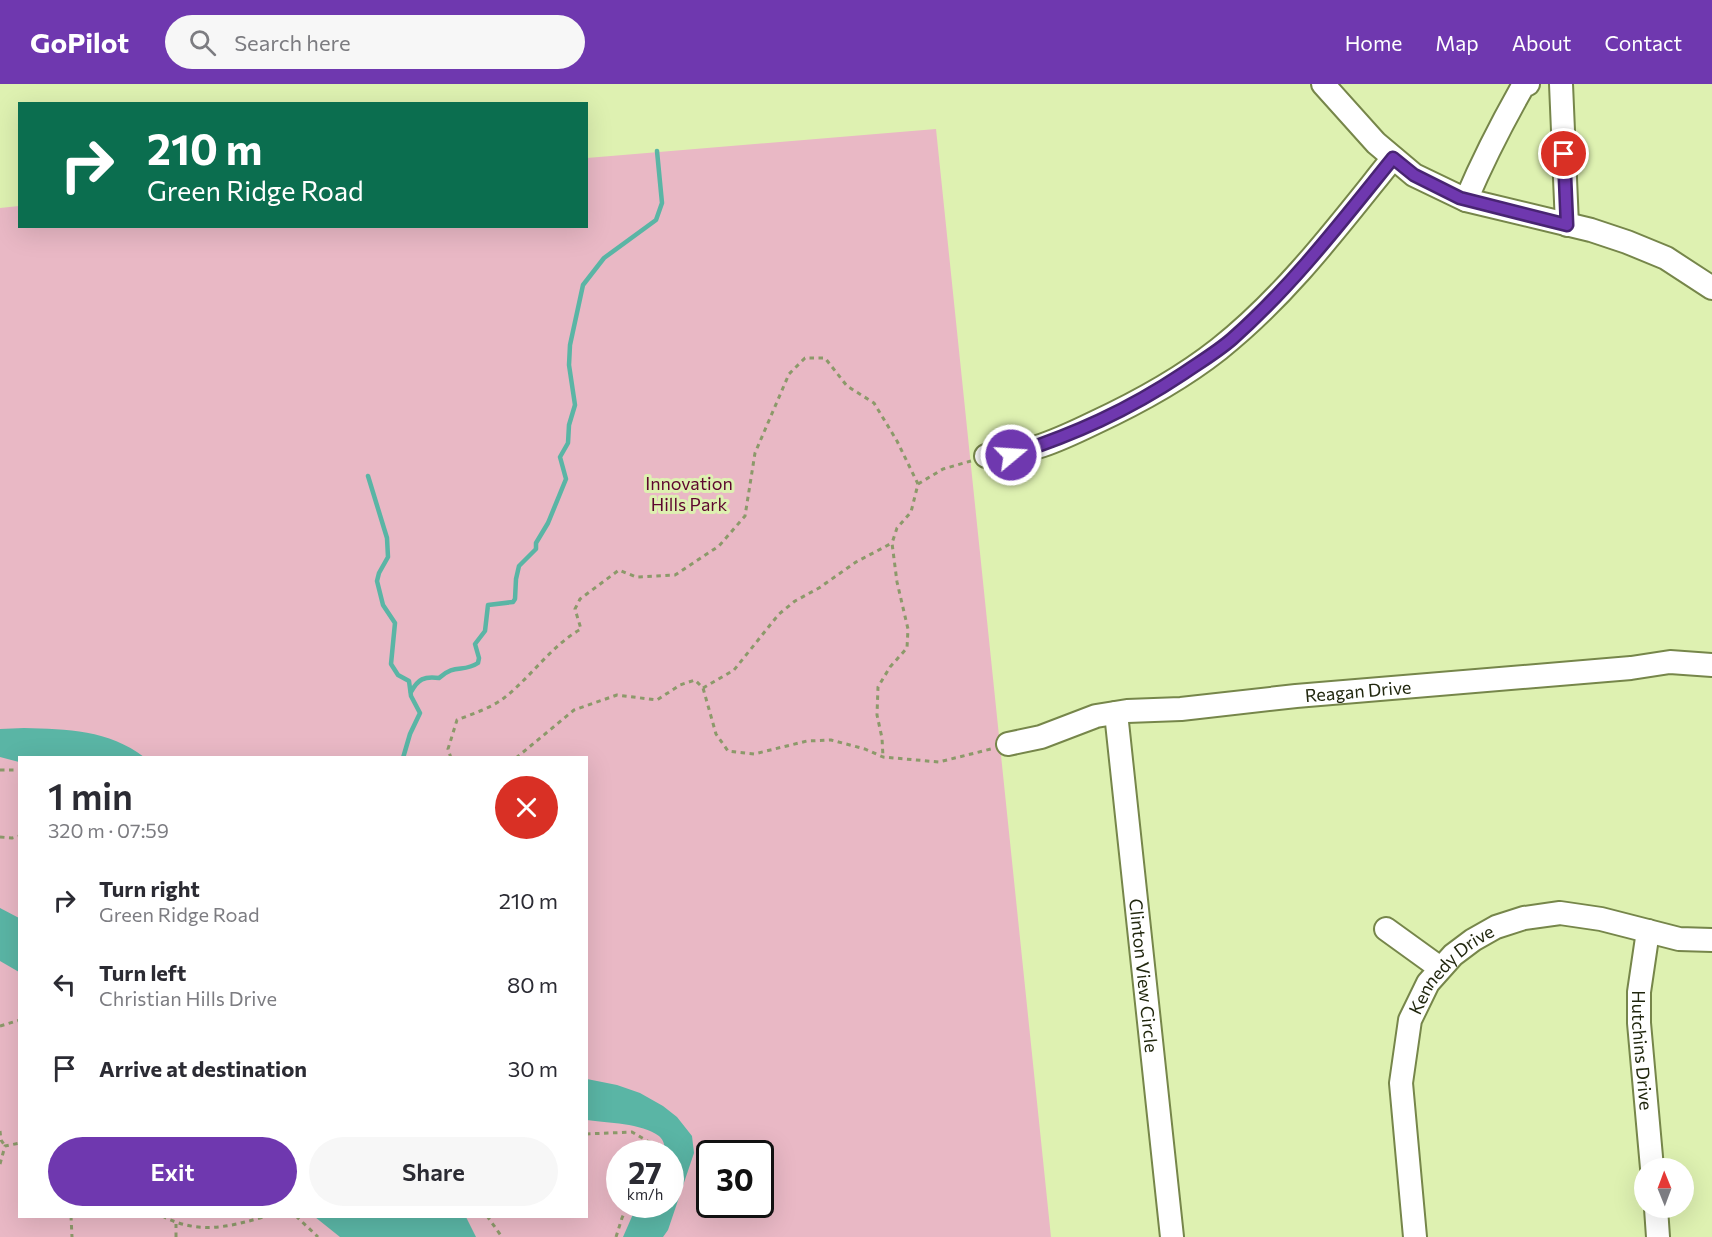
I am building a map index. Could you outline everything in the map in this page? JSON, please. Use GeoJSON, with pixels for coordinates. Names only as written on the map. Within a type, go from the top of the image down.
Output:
{"type":"FeatureCollection","features":[{"type":"Feature","properties":{"kind":"street"},"geometry":{"type":"LineString","coordinates":[[1323,84],[1376,143],[1414,175],[1466,200],[1627,242],[1666,258],[1712,288]]}},
{"type":"Feature","properties":{"kind":"street"},"geometry":{"type":"LineString","coordinates":[[1466,200],[1508,113],[1523,86],[1528,84]]}},
{"type":"Feature","properties":{"kind":"street"},"geometry":{"type":"LineString","coordinates":[[1561,84],[1567,225]]}},
{"type":"Feature","properties":{"kind":"street"},"geometry":{"type":"LineString","coordinates":[[986,456],[1011,455],[1062,438],[1129,407],[1216,351],[1288,285],[1312,259],[1393,158]]}},
{"type":"Feature","properties":{"kind":"street","name":"Reagan Drive"},"geometry":{"type":"LineString","coordinates":[[1008,744],[1041,737],[1096,716],[1116,713],[1620,669],[1670,662],[1712,665]]}},
{"type":"Feature","properties":{"kind":"street","name":"Clinton View Circle"},"geometry":{"type":"LineString","coordinates":[[1116,713],[1172,1237]]}},
{"type":"Feature","properties":{"kind":"street","name":"Kennedy Drive"},"geometry":{"type":"LineString","coordinates":[[1415,1237],[1401,1083],[1410,1020],[1428,983],[1440,968],[1473,940],[1496,927],[1537,916],[1560,913],[1580,915],[1679,939],[1712,940]]}},
{"type":"Feature","properties":{"kind":"street"},"geometry":{"type":"LineString","coordinates":[[1386,930],[1440,968]]}},
{"type":"Feature","properties":{"kind":"street","name":"Hutchins Drive"},"geometry":{"type":"LineString","coordinates":[[1648,931],[1639,992],[1639,1023],[1651,1158]]}},
{"type":"Feature","properties":{"kind":"street"},"geometry":{"type":"LineString","coordinates":[[1657,1218],[1658,1237]]}},
{"type":"Feature","properties":{"kind":"path"},"geometry":{"type":"LineString","coordinates":[[450,756],[448,749],[457,720],[504,698],[550,656],[566,637],[581,629],[575,609],[580,599],[619,570],[636,577],[675,575],[718,546],[745,516],[754,453],[789,374],[805,358],[825,358],[848,386],[874,403],[897,441],[918,484],[911,512],[897,528],[892,543],[908,639],[907,648],[890,667],[878,687],[877,715],[883,757]]}},
{"type":"Feature","properties":{"kind":"path"},"geometry":{"type":"LineString","coordinates":[[918,484],[943,469],[986,456]]}},
{"type":"Feature","properties":{"kind":"path"},"geometry":{"type":"LineString","coordinates":[[703,688],[734,670],[779,614],[795,601],[819,588],[856,562],[892,543]]}},
{"type":"Feature","properties":{"kind":"path"},"geometry":{"type":"LineString","coordinates":[[518,756],[574,710],[617,695],[657,700],[680,685],[695,680],[703,688],[716,734],[728,751],[754,754],[807,741],[831,740],[865,749],[883,757],[939,762],[1008,744]]}},
{"type":"Feature","properties":{"kind":"path"},"geometry":{"type":"LineString","coordinates":[[0,770],[18,770]]}},
{"type":"Feature","properties":{"kind":"path"},"geometry":{"type":"LineString","coordinates":[[0,837],[18,836]]}},
{"type":"Feature","properties":{"kind":"path"},"geometry":{"type":"LineString","coordinates":[[0,1026],[18,1021]]}},
{"type":"Feature","properties":{"kind":"path"},"geometry":{"type":"LineString","coordinates":[[0,1131],[1,1140],[5,1146],[0,1164]]}},
{"type":"Feature","properties":{"kind":"path"},"geometry":{"type":"LineString","coordinates":[[588,1134],[632,1132],[646,1140]]}},
{"type":"Feature","properties":{"kind":"path"},"geometry":{"type":"LineString","coordinates":[[5,1146],[18,1143]]}},
{"type":"Feature","properties":{"kind":"path"},"geometry":{"type":"LineString","coordinates":[[71,1218],[72,1237]]}},
{"type":"Feature","properties":{"kind":"path"},"geometry":{"type":"LineString","coordinates":[[166,1218],[176,1224],[211,1229],[260,1218]]}},
{"type":"Feature","properties":{"kind":"path"},"geometry":{"type":"LineString","coordinates":[[298,1218],[318,1237]]}},
{"type":"Feature","properties":{"kind":"path"},"geometry":{"type":"LineString","coordinates":[[488,1218],[502,1237]]}},
{"type":"Feature","properties":{"kind":"path"},"geometry":{"type":"LineString","coordinates":[[616,1237],[621,1218]]}},
{"type":"Feature","properties":{"kind":"path"},"geometry":{"type":"LineString","coordinates":[[176,1224],[176,1237]]}},
{"type":"Feature","properties":{"kind":"green space","name":"Innovation Hills Park"},"geometry":{"type":"Polygon","coordinates":[[[936,129],[1051,1237],[0,1237],[0,208],[18,206],[18,228],[588,228],[588,158],[936,129]]]}},
{"type":"Feature","properties":{"kind":"water"},"geometry":{"type":"Polygon","coordinates":[[[0,729],[72,730],[117,741],[143,756],[18,756],[18,762],[0,757],[0,729]]]}},
{"type":"Feature","properties":{"kind":"water"},"geometry":{"type":"Polygon","coordinates":[[[0,908],[18,917],[18,971],[0,961],[0,908]]]}},
{"type":"Feature","properties":{"kind":"water"},"geometry":{"type":"Polygon","coordinates":[[[588,1079],[617,1085],[640,1093],[677,1117],[692,1136],[694,1153],[684,1183],[684,1140],[662,1140],[652,1132],[634,1126],[588,1120],[588,1079]]]}},
{"type":"Feature","properties":{"kind":"water"},"geometry":{"type":"Polygon","coordinates":[[[316,1218],[466,1218],[476,1237],[340,1237],[316,1218]]]}},
{"type":"Feature","properties":{"kind":"water"},"geometry":{"type":"Polygon","coordinates":[[[631,1218],[672,1218],[663,1237],[623,1237],[631,1218]]]}},
{"type":"Feature","properties":{"kind":"waterway"},"geometry":{"type":"LineString","coordinates":[[411,692],[422,679],[439,678],[454,669],[478,663],[475,644],[485,631],[488,605],[513,602],[515,599],[519,566],[536,549],[536,543],[548,523],[566,479],[560,457],[568,443],[569,425],[575,405],[569,365],[570,345],[583,285],[604,258],[656,220],[662,203],[657,151]]}},
{"type":"Feature","properties":{"kind":"waterway"},"geometry":{"type":"LineString","coordinates":[[368,476],[387,538],[388,557],[377,581],[383,605],[395,623],[391,664],[398,675],[409,681],[411,696],[420,713],[410,734],[404,756]]}},
{"type":"Feature","properties":{"kind":"route"},"geometry":{"type":"LineString","coordinates":[[1011,455],[1062,438],[1129,407],[1155,392],[1232,339],[1312,259],[1393,158],[1414,175],[1460,198],[1567,225],[1564,154]]}}]}
